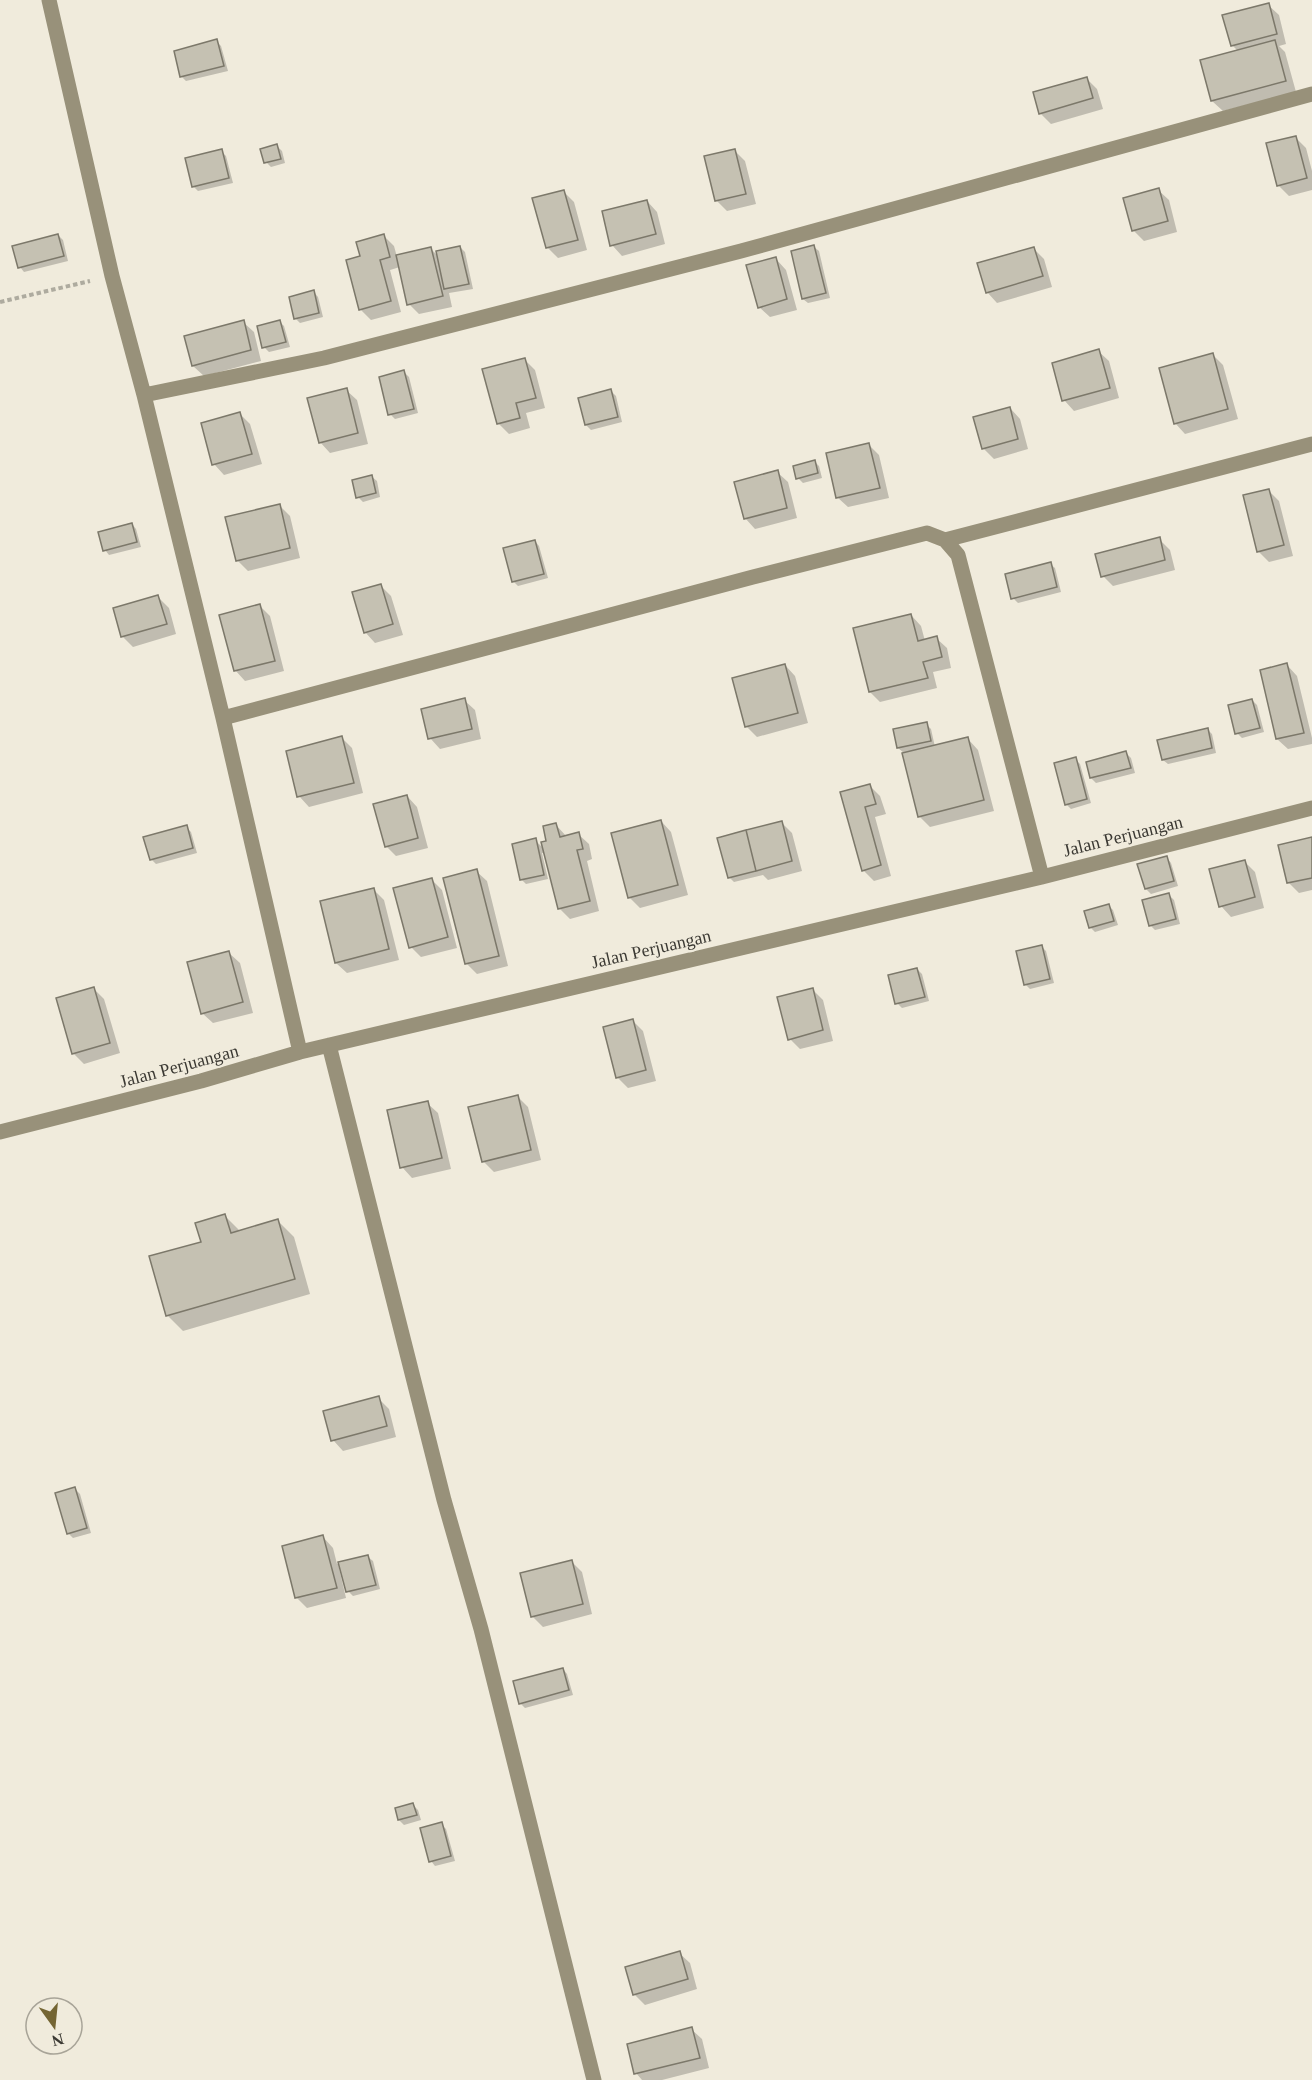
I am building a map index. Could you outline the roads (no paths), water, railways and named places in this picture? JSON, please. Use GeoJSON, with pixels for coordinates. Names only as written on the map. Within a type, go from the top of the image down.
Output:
{"type":"FeatureCollection","features":[{"type":"Feature","properties":{"kind":"street"},"geometry":{"type":"LineString","coordinates":[[49,0],[112,276],[144,394],[223,718],[300,1052]]}},
{"type":"Feature","properties":{"kind":"street"},"geometry":{"type":"LineString","coordinates":[[144,394],[324,358],[694,263],[1312,94]]}},
{"type":"Feature","properties":{"kind":"street"},"geometry":{"type":"LineString","coordinates":[[945,540],[1312,444]]}},
{"type":"Feature","properties":{"kind":"street"},"geometry":{"type":"LineString","coordinates":[[223,718],[927,532],[945,540],[958,555],[1042,877]]}},
{"type":"Feature","properties":{"kind":"street","name":"Jalan Perjuangan"},"geometry":{"type":"LineString","coordinates":[[0,1132],[201,1082],[300,1052],[1042,877],[1312,808]]}},
{"type":"Feature","properties":{"kind":"street"},"geometry":{"type":"LineString","coordinates":[[329,1045],[444,1500],[484,1641],[594,2080]]}}]}
